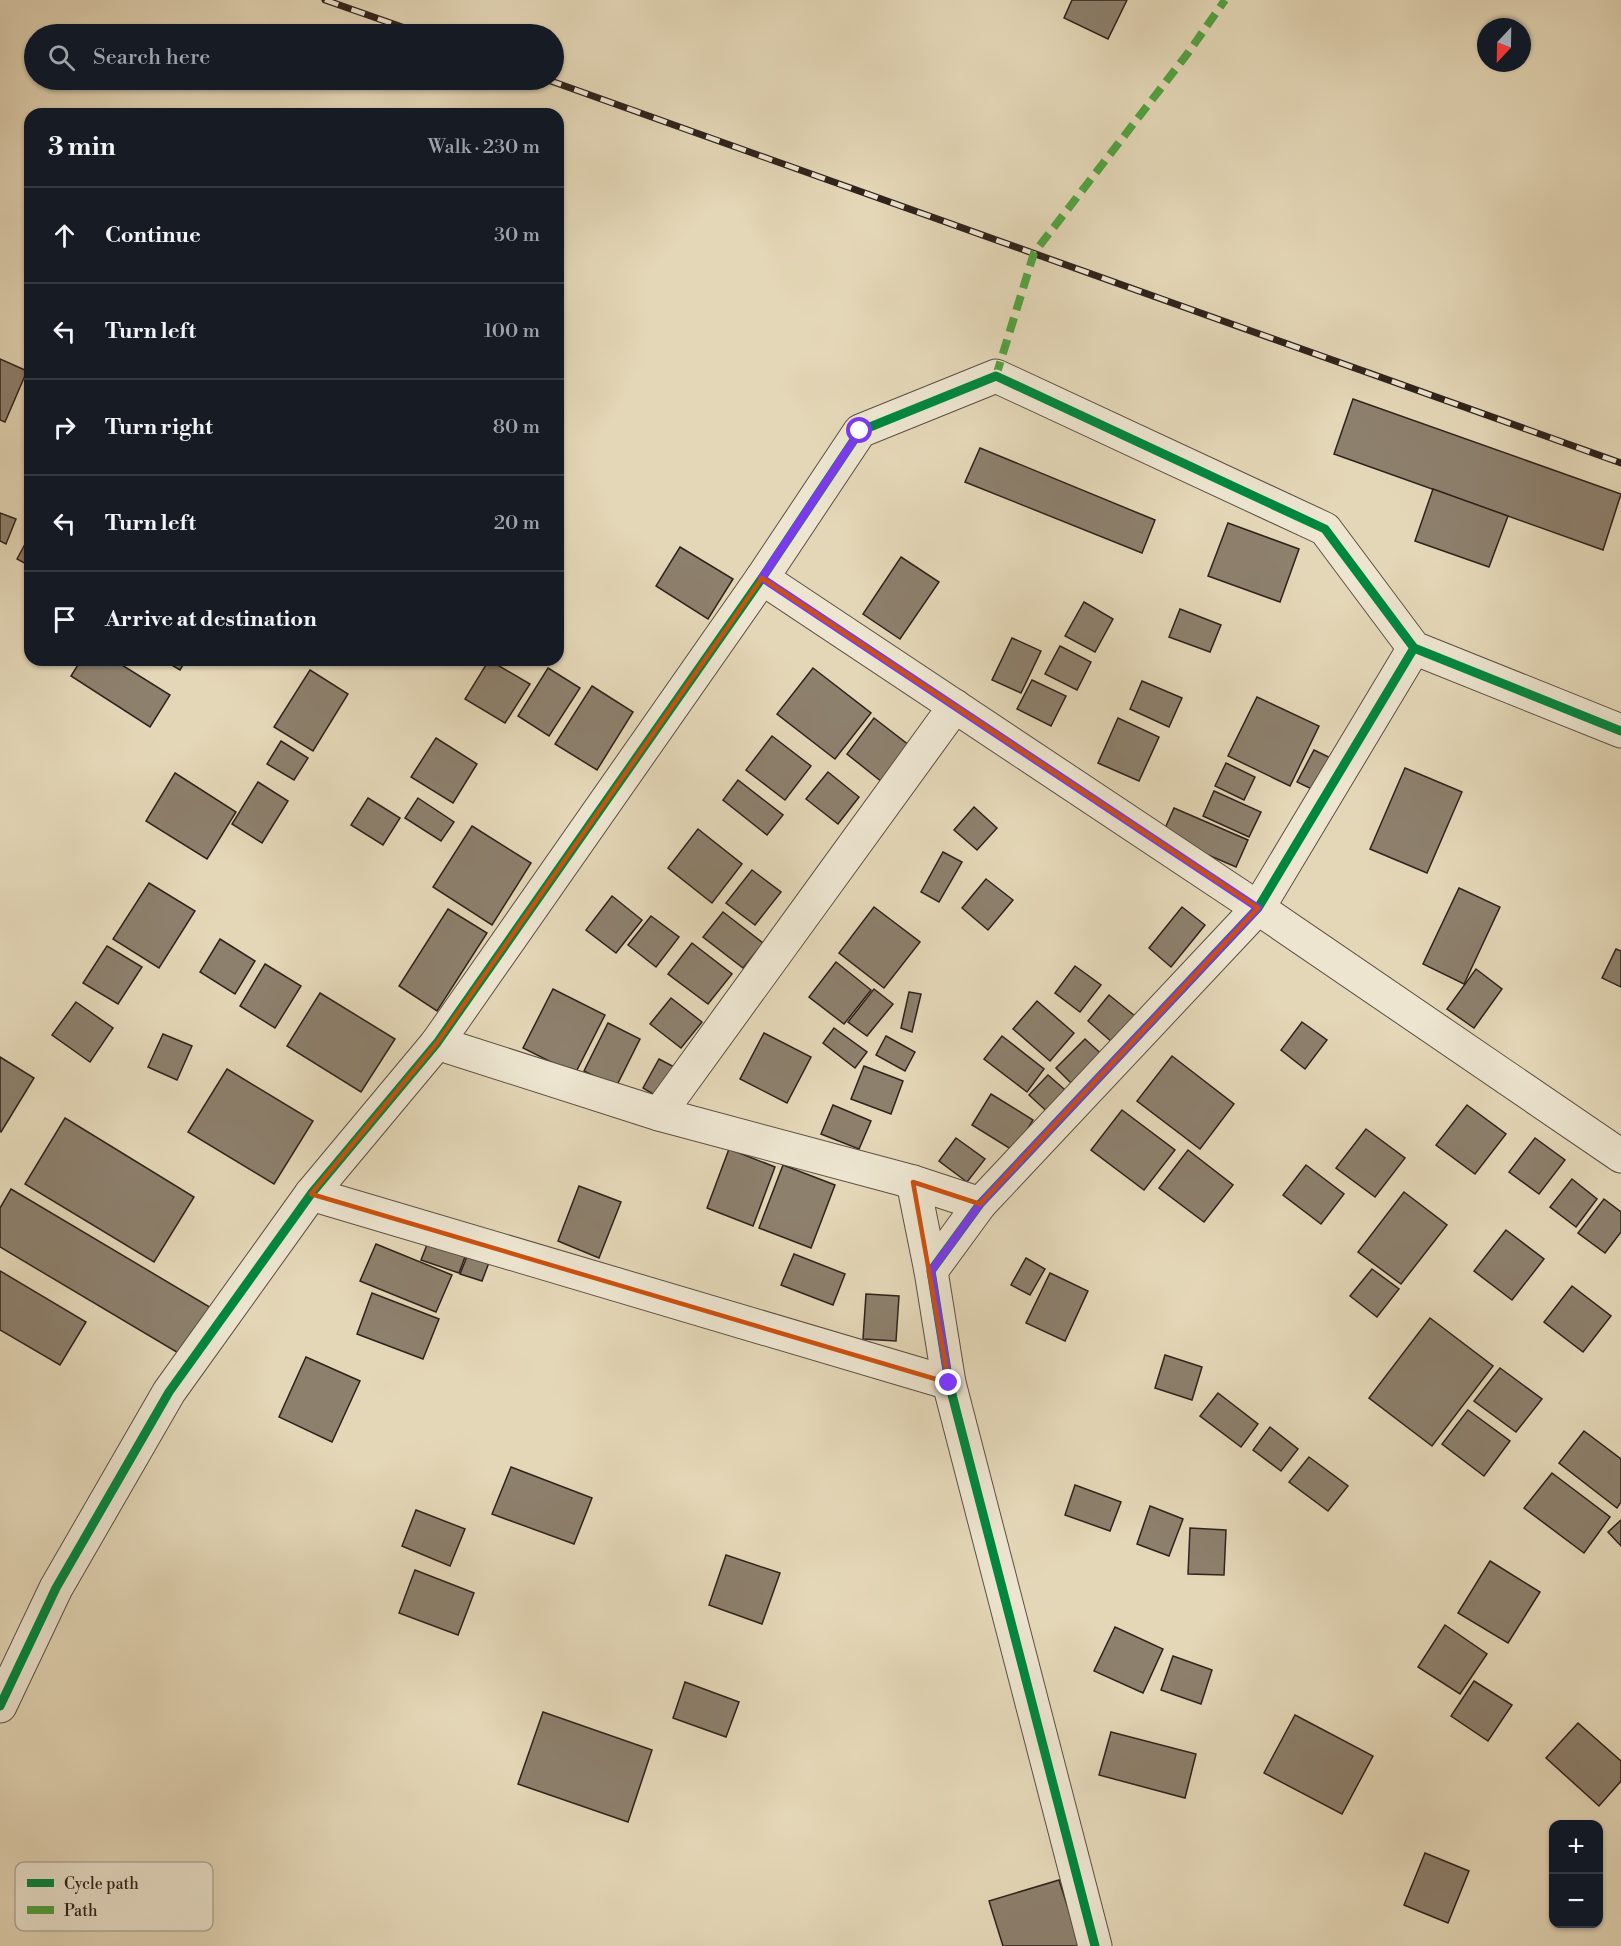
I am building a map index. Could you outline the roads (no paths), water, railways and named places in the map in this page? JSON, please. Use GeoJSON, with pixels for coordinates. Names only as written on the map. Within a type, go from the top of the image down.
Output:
{"type":"FeatureCollection","features":[{"type":"Feature","properties":{"kind":"street"},"geometry":{"type":"LineString","coordinates":[[0,1706],[56,1588],[169,1392],[311,1194],[437,1043],[762,578],[860,431],[996,376],[1325,529],[1414,648],[1621,731]]}},
{"type":"Feature","properties":{"kind":"street"},"geometry":{"type":"LineString","coordinates":[[762,578],[1258,908],[1621,1156]]}},
{"type":"Feature","properties":{"kind":"street"},"geometry":{"type":"LineString","coordinates":[[931,1271],[980,1204],[1258,908],[1414,648]]}},
{"type":"Feature","properties":{"kind":"street"},"geometry":{"type":"LineString","coordinates":[[659,1114],[956,706]]}},
{"type":"Feature","properties":{"kind":"street"},"geometry":{"type":"LineString","coordinates":[[437,1043],[659,1114],[913,1182],[980,1204]]}},
{"type":"Feature","properties":{"kind":"street"},"geometry":{"type":"LineString","coordinates":[[913,1182],[931,1271],[949,1383],[1095,1946]]}},
{"type":"Feature","properties":{"kind":"street"},"geometry":{"type":"LineString","coordinates":[[311,1194],[949,1383]]}},
{"type":"Feature","properties":{"kind":"railway"},"geometry":{"type":"LineString","coordinates":[[325,0],[393,24]]}},
{"type":"Feature","properties":{"kind":"railway"},"geometry":{"type":"LineString","coordinates":[[564,86],[1621,463]]}}]}
